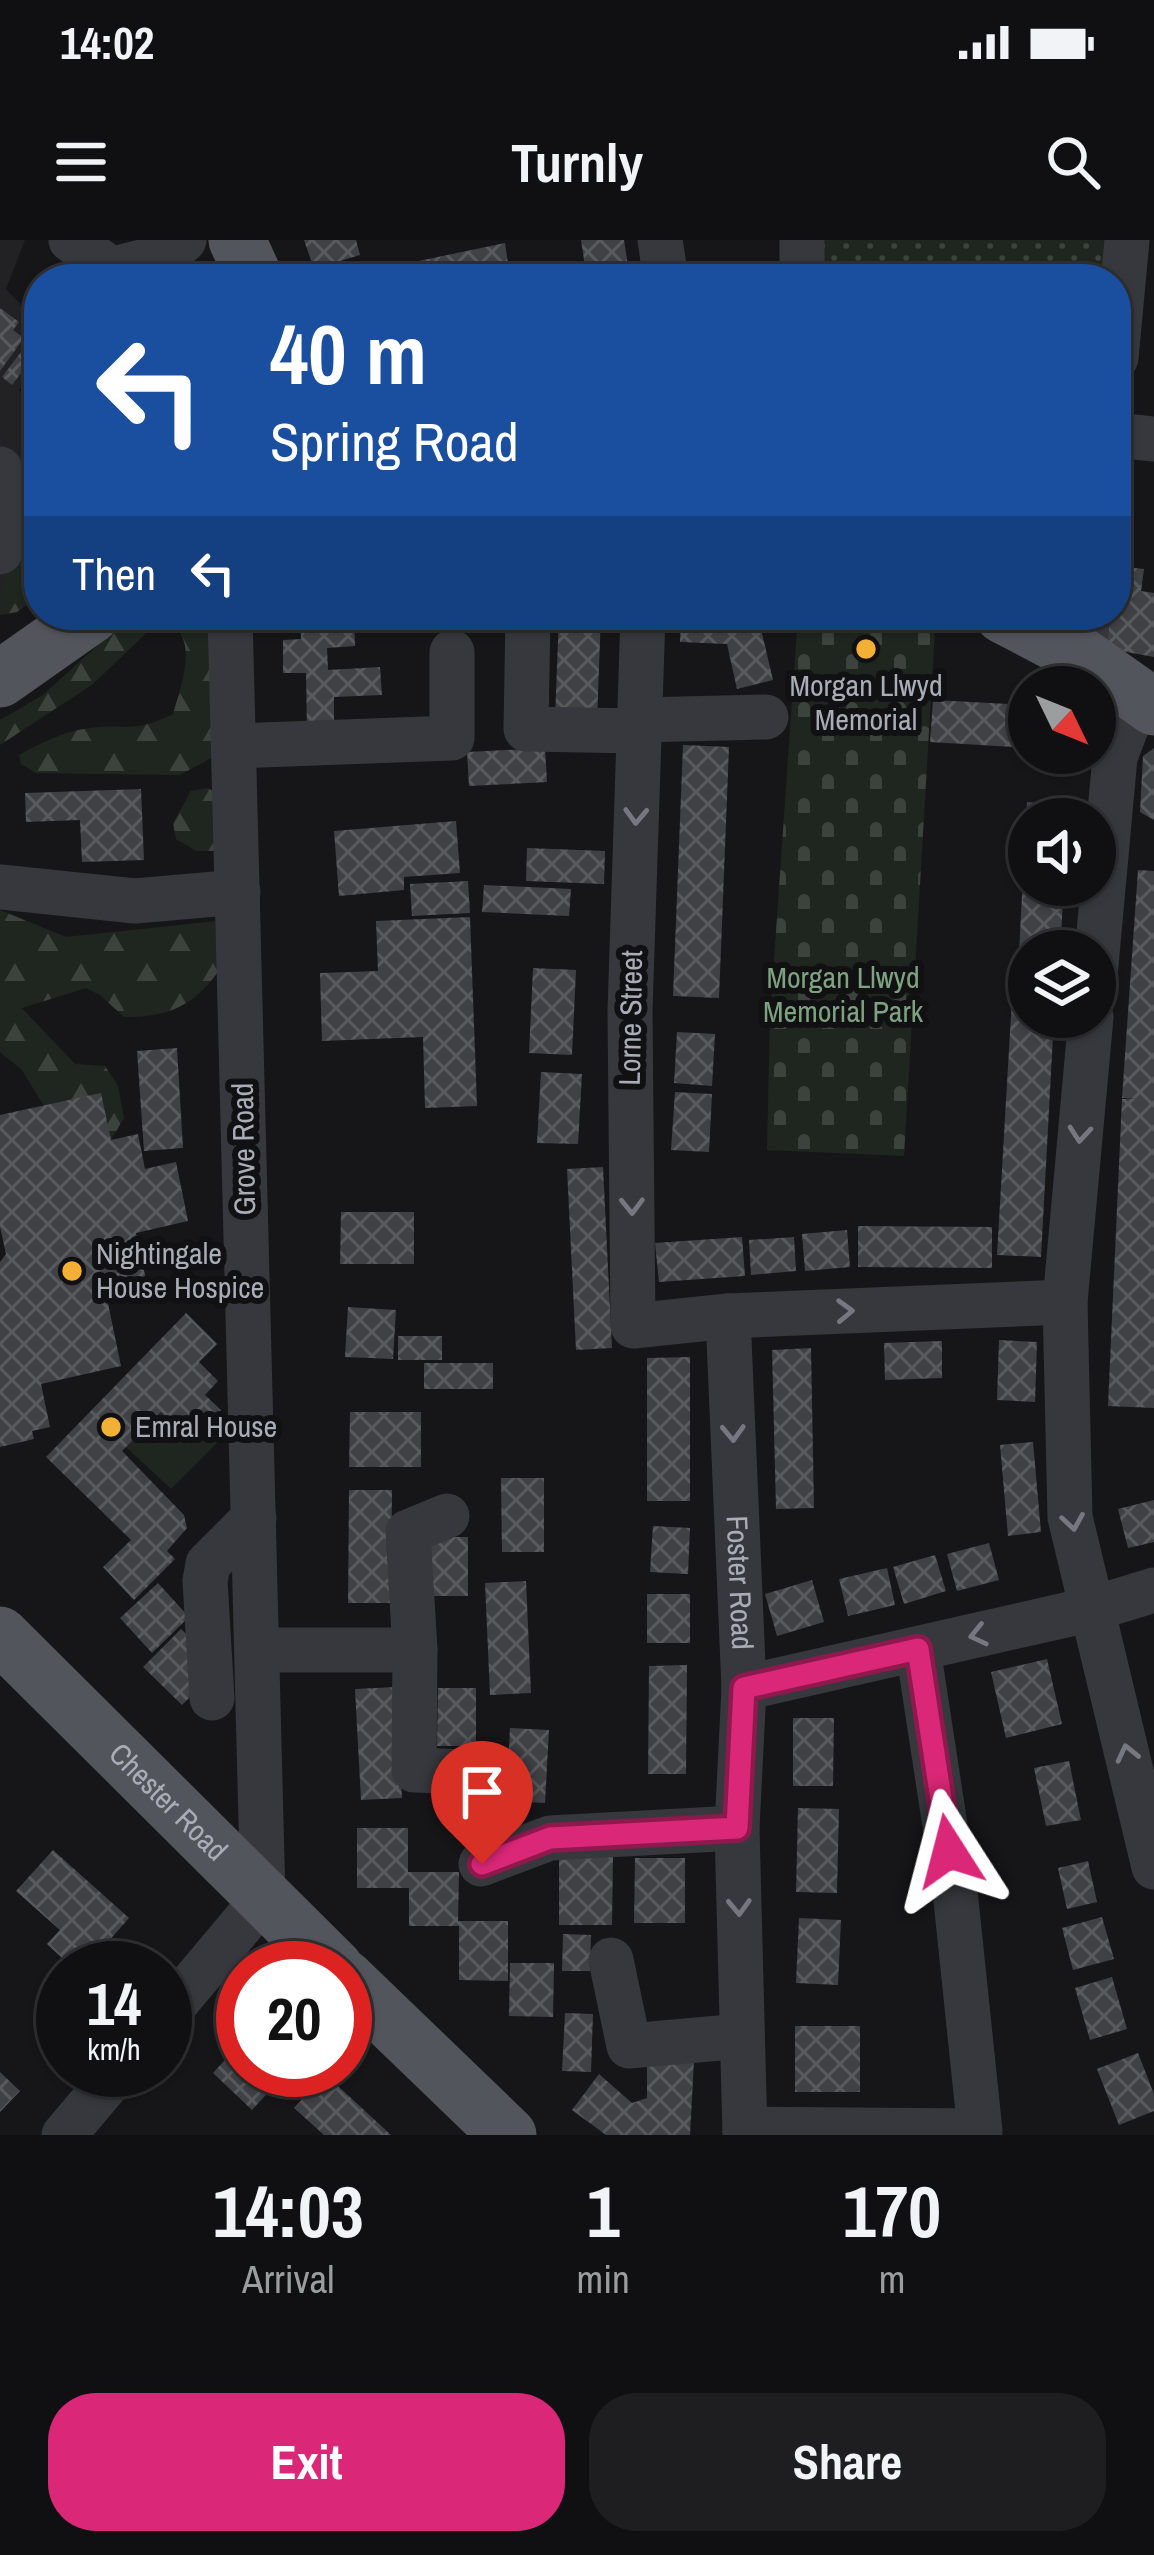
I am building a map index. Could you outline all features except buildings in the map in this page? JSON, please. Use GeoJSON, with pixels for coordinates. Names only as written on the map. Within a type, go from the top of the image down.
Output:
{"type":"FeatureCollection","features":[{"type":"Feature","properties":{"kind":"main road"},"geometry":{"type":"LineString","coordinates":[[0,679],[62,630]]}},
{"type":"Feature","properties":{"kind":"main road"},"geometry":{"type":"LineString","coordinates":[[1086,636],[1146,702]]}},
{"type":"Feature","properties":{"kind":"main road","name":"Chester Road"},"geometry":{"type":"LineString","coordinates":[[0,1635],[306,1941]]}},
{"type":"Feature","properties":{"kind":"main road"},"geometry":{"type":"LineString","coordinates":[[372,2004],[508,2135]]}},
{"type":"Feature","properties":{"kind":"street"},"geometry":{"type":"LineString","coordinates":[[71,240],[103,264]]}},
{"type":"Feature","properties":{"kind":"street"},"geometry":{"type":"LineString","coordinates":[[144,264],[165,256],[184,240]]}},
{"type":"Feature","properties":{"kind":"street"},"geometry":{"type":"LineString","coordinates":[[0,469],[10,519],[0,552]]}},
{"type":"Feature","properties":{"kind":"street","name":"Grove Road"},"geometry":{"type":"LineString","coordinates":[[230,630],[263,1899]]}},
{"type":"Feature","properties":{"kind":"street"},"geometry":{"type":"LineString","coordinates":[[529,630],[526,729],[766,717]]}},
{"type":"Feature","properties":{"kind":"street","name":"Lorne Street"},"geometry":{"type":"LineString","coordinates":[[642,630],[630,1011],[633,1326],[728,1316]]}},
{"type":"Feature","properties":{"kind":"street"},"geometry":{"type":"LineString","coordinates":[[234,746],[452,738],[452,652]]}},
{"type":"Feature","properties":{"kind":"street"},"geometry":{"type":"LineString","coordinates":[[1099,930],[1115,757],[1146,702]]}},
{"type":"Feature","properties":{"kind":"street"},"geometry":{"type":"LineString","coordinates":[[0,887],[136,901],[238,892]]}},
{"type":"Feature","properties":{"kind":"street"},"geometry":{"type":"LineString","coordinates":[[1089,1038],[1065,1302],[1070,1517],[1154,1867]]}},
{"type":"Feature","properties":{"kind":"street"},"geometry":{"type":"LineString","coordinates":[[728,1316],[1065,1302]]}},
{"type":"Feature","properties":{"kind":"street","name":"Foster Road"},"geometry":{"type":"LineString","coordinates":[[728,1316],[744,1688],[737,1828],[745,2132]]}},
{"type":"Feature","properties":{"kind":"street"},"geometry":{"type":"LineString","coordinates":[[447,1516],[408,1532],[416,1650],[414,1770],[469,1772]]}},
{"type":"Feature","properties":{"kind":"street"},"geometry":{"type":"LineString","coordinates":[[212,1698],[208,1564],[254,1518]]}},
{"type":"Feature","properties":{"kind":"street"},"geometry":{"type":"LineString","coordinates":[[744,1688],[1092,1609],[1154,1590]]}},
{"type":"Feature","properties":{"kind":"street"},"geometry":{"type":"LineString","coordinates":[[745,2132],[980,2131],[955,1891],[918,1649]]}},
{"type":"Feature","properties":{"kind":"street"},"geometry":{"type":"LineString","coordinates":[[257,1650],[416,1650]]}},
{"type":"Feature","properties":{"kind":"street"},"geometry":{"type":"LineString","coordinates":[[482,1864],[550,1838],[737,1828]]}},
{"type":"Feature","properties":{"kind":"street"},"geometry":{"type":"LineString","coordinates":[[192,1984],[263,1899]]}},
{"type":"Feature","properties":{"kind":"street"},"geometry":{"type":"LineString","coordinates":[[611,1960],[629,2046],[742,2036]]}},
{"type":"Feature","properties":{"kind":"street"},"geometry":{"type":"LineString","coordinates":[[64,2135],[96,2097]]}},
{"type":"Feature","properties":{"kind":"shaded area"},"geometry":{"type":"Polygon","coordinates":[[[0,240],[25,240],[6,289],[24,308],[24,385],[19,390],[24,394],[24,577],[0,610],[0,240]]]}},
{"type":"Feature","properties":{"kind":"green space"},"geometry":{"type":"Polygon","coordinates":[[[819,240],[1107,240],[1104,264],[817,264],[819,240]]]}},
{"type":"Feature","properties":{"kind":"green space"},"geometry":{"type":"Polygon","coordinates":[[[21,553],[24,607],[0,615],[3,586],[21,553]]]}},
{"type":"Feature","properties":{"kind":"green space"},"geometry":{"type":"Polygon","coordinates":[[[114,630],[149,630],[93,684],[0,745],[0,720],[43,695],[114,630]]]}},
{"type":"Feature","properties":{"kind":"green space"},"geometry":{"type":"Polygon","coordinates":[[[178,630],[215,630],[213,757],[180,775],[36,773],[21,764],[19,755],[62,735],[90,728],[139,726],[173,714],[186,661],[178,630]]]}},
{"type":"Feature","properties":{"kind":"green space","name":"Morgan Llwyd Memorial Park"},"geometry":{"type":"Polygon","coordinates":[[[797,630],[935,630],[904,1156],[767,1150],[770,1018],[797,630]]]}},
{"type":"Feature","properties":{"kind":"green space"},"geometry":{"type":"Polygon","coordinates":[[[208,788],[227,800],[218,851],[196,851],[176,839],[173,823],[191,791],[208,788]]]}},
{"type":"Feature","properties":{"kind":"green space"},"geometry":{"type":"Polygon","coordinates":[[[0,910],[66,937],[217,921],[229,955],[198,995],[173,1010],[124,1017],[86,988],[22,1008],[75,1064],[105,1066],[118,1086],[124,1118],[111,1140],[44,1106],[22,1070],[0,1052],[0,910]]]}},
{"type":"Feature","properties":{"kind":"green space"},"geometry":{"type":"Polygon","coordinates":[[[161,1412],[180,1416],[198,1433],[210,1420],[225,1435],[171,1489],[126,1447],[161,1412]]]}},
{"type":"Feature","properties":{"kind":"place","name":"Morgan Llwyd Memorial"},"geometry":{"type":"Point","coordinates":[866,649]}},
{"type":"Feature","properties":{"kind":"place","name":"Nightingale House Hospice"},"geometry":{"type":"Point","coordinates":[72,1271]}},
{"type":"Feature","properties":{"kind":"place","name":"Emral House"},"geometry":{"type":"Point","coordinates":[111,1427]}},
{"type":"Feature","properties":{"kind":"route"},"geometry":{"type":"LineString","coordinates":[[482,1864],[550,1838],[737,1828],[744,1688],[918,1649],[949,1851]]}}]}
